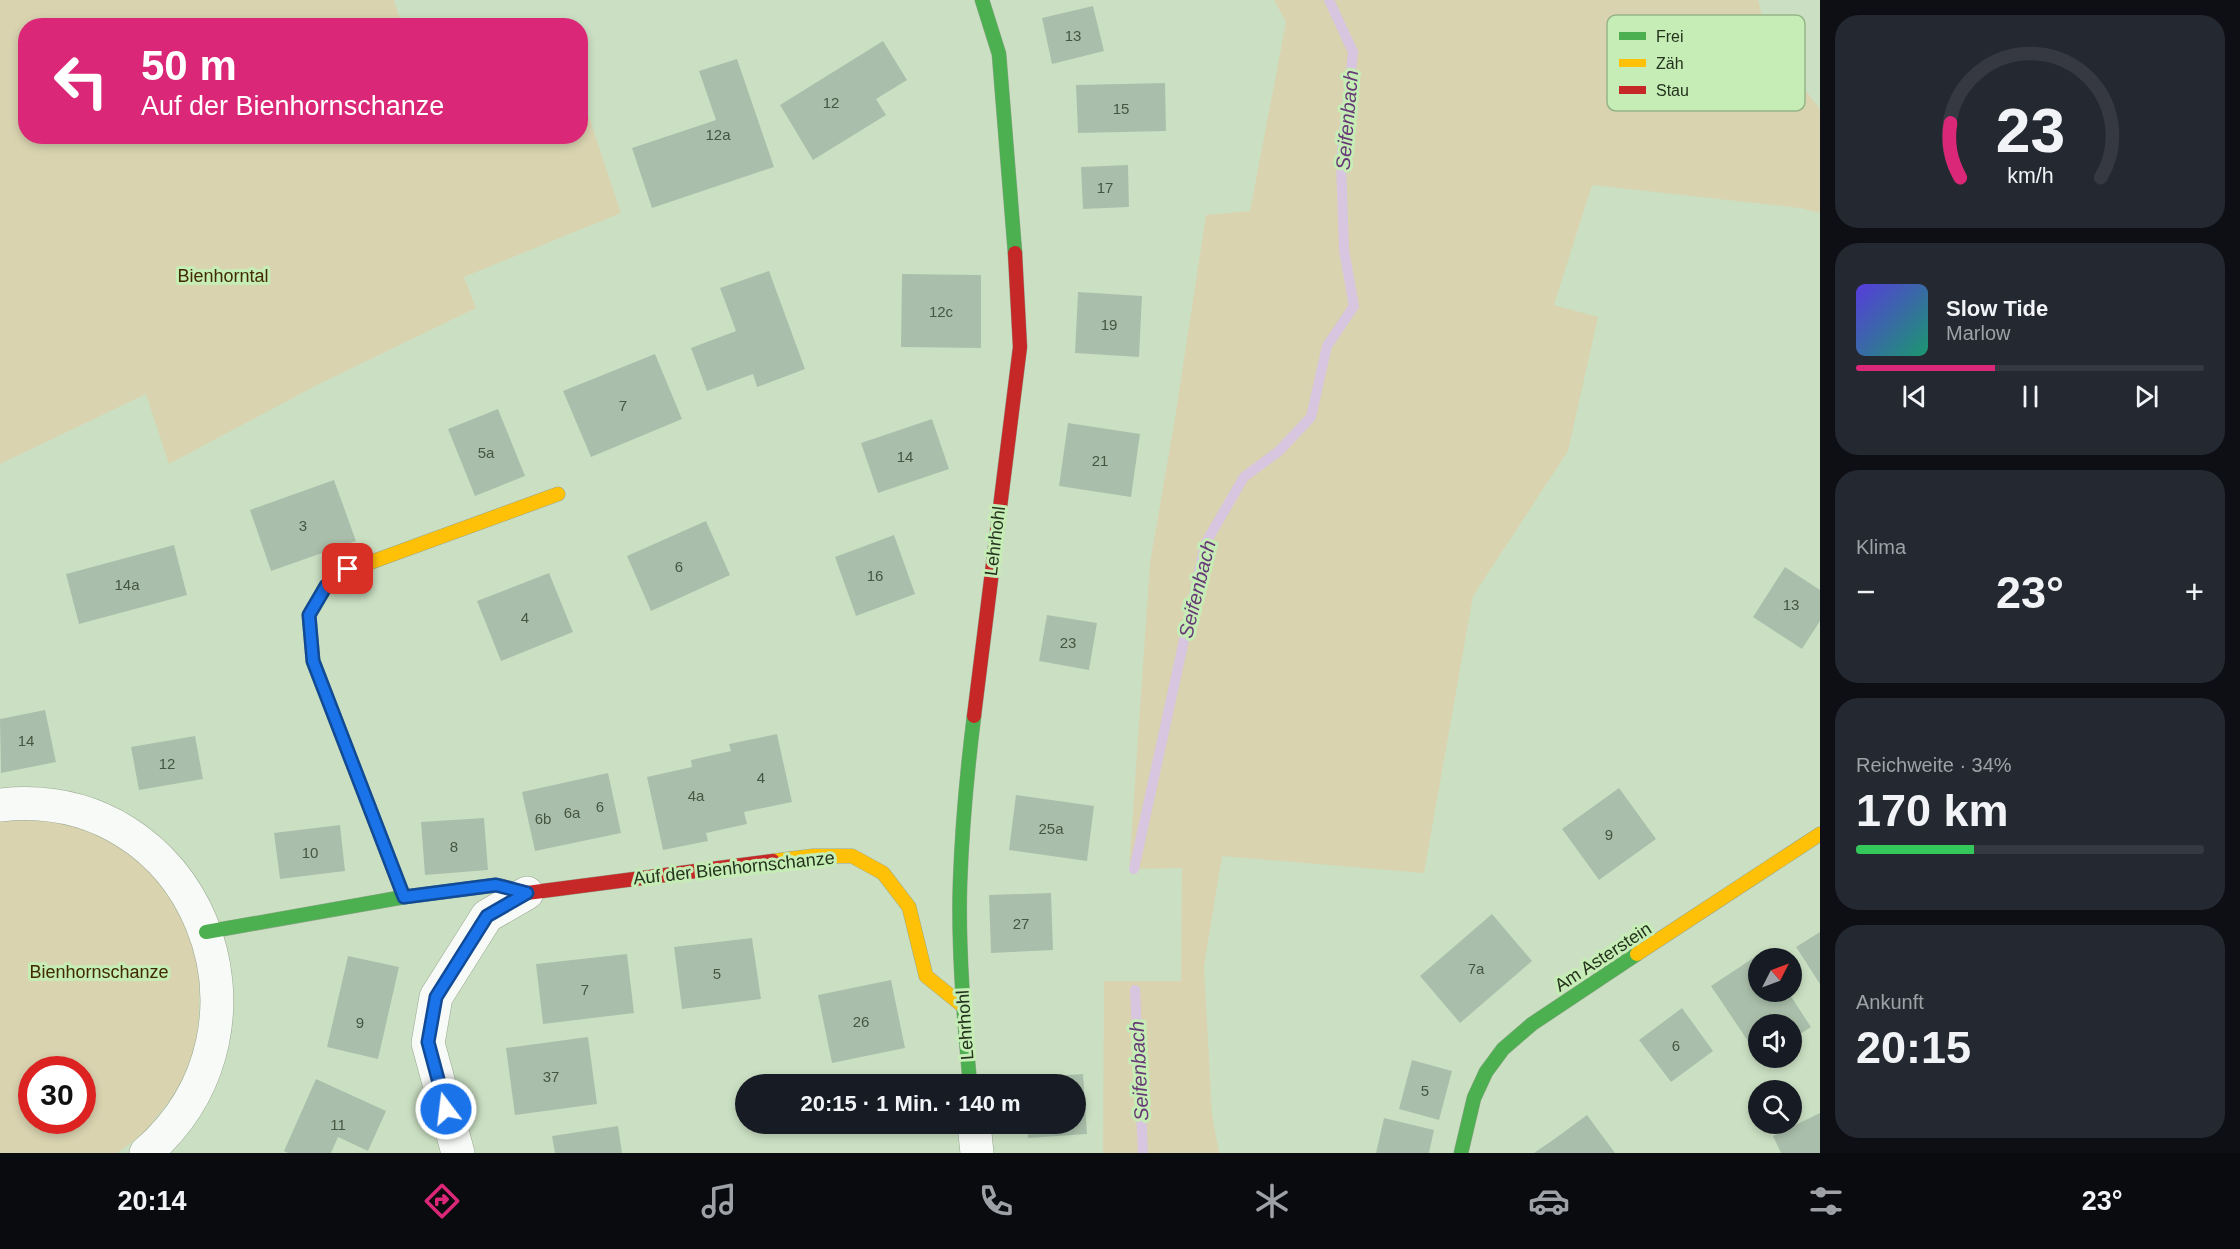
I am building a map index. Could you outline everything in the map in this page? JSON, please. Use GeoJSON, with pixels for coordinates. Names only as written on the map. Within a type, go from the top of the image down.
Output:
{"type":"FeatureCollection","features":[{"type":"Feature","properties":{"kind":"street","name":"Lehrhohl"},"geometry":{"type":"LineString","coordinates":[[969,1074],[963,1006],[960,886],[966,783],[1020,347],[1012,202],[999,54],[982,0]]}},
{"type":"Feature","properties":{"kind":"street"},"geometry":{"type":"LineString","coordinates":[[404,897],[313,661],[309,615],[326,586],[348,569],[558,494]]}},
{"type":"Feature","properties":{"kind":"street"},"geometry":{"type":"LineString","coordinates":[[0,805],[33,803],[68,809],[91,816],[123,832],[143,846],[177,879],[206,932],[213,954],[218,1000],[217,1023],[210,1057],[202,1079],[185,1109],[164,1136],[146,1153]]}},
{"type":"Feature","properties":{"kind":"street","name":"Am Asterstein"},"geometry":{"type":"LineString","coordinates":[[1461,1153],[1467,1120],[1479,1086],[1502,1050],[1532,1024],[1596,984],[1820,834]]}},
{"type":"Feature","properties":{"kind":"street","name":"Auf der Bienhornschanze"},"geometry":{"type":"LineString","coordinates":[[206,932],[404,897],[496,885],[527,893],[813,856],[852,856],[883,873],[909,907],[926,976],[963,1006]]}},
{"type":"Feature","properties":{"kind":"street","name":"Auf der Bienhornschanze"},"geometry":{"type":"LineString","coordinates":[[458,1153],[428,1042],[436,997],[487,916],[527,893]]}},
{"type":"Feature","properties":{"kind":"street"},"geometry":{"type":"LineString","coordinates":[[975,1134],[977,1153]]}},
{"type":"Feature","properties":{"kind":"green space","name":"Bienhorntal"},"geometry":{"type":"Polygon","coordinates":[[[0,0],[394,0],[400,18],[18,18],[18,144],[588,144],[588,114],[621,213],[464,277],[476,308],[317,385],[169,464],[146,394],[0,464],[0,0]]]}},
{"type":"Feature","properties":{"kind":"green space"},"geometry":{"type":"Polygon","coordinates":[[[1274,0],[1758,0],[1762,15],[1607,15],[1607,111],[1805,111],[1805,90],[1820,109],[1820,213],[1800,208],[1592,185],[1554,305],[1598,317],[1568,451],[1473,596],[1424,873],[1222,856],[1204,966],[1212,1114],[1219,1153],[1103,1153],[1104,981],[1181,981],[1182,868],[1129,869],[1150,563],[1206,215],[1250,211],[1286,22],[1274,0]]]}},
{"type":"Feature","properties":{"kind":"green space","name":"Bienhornschanze"},"geometry":{"type":"Polygon","coordinates":[[[0,817],[46,818],[104,836],[152,872],[186,922],[200,969],[198,1041],[181,1086],[143,1134],[117,1153],[0,1153],[0,817]]]}},
{"type":"Feature","properties":{"kind":"building"},"geometry":{"type":"Polygon","coordinates":[[[1093,6],[1104,51],[1052,64],[1042,18],[1093,6]]]}},
{"type":"Feature","properties":{"kind":"building"},"geometry":{"type":"Polygon","coordinates":[[[883,41],[907,80],[876,99],[886,115],[813,160],[780,105],[883,41]]]}},
{"type":"Feature","properties":{"kind":"building"},"geometry":{"type":"Polygon","coordinates":[[[737,59],[774,167],[652,208],[632,148],[716,120],[699,71],[737,59]]]}},
{"type":"Feature","properties":{"kind":"building"},"geometry":{"type":"Polygon","coordinates":[[[1165,83],[1166,131],[1078,133],[1076,85],[1165,83]]]}},
{"type":"Feature","properties":{"kind":"building"},"geometry":{"type":"Polygon","coordinates":[[[1128,165],[1129,207],[1083,209],[1081,167],[1128,165]]]}},
{"type":"Feature","properties":{"kind":"building"},"geometry":{"type":"Polygon","coordinates":[[[769,271],[805,369],[757,387],[753,374],[707,391],[691,348],[736,331],[720,288],[769,271]]]}},
{"type":"Feature","properties":{"kind":"building"},"geometry":{"type":"Polygon","coordinates":[[[902,274],[981,275],[981,348],[901,347],[902,274]]]}},
{"type":"Feature","properties":{"kind":"building"},"geometry":{"type":"Polygon","coordinates":[[[1078,292],[1142,296],[1139,357],[1075,353],[1078,292]]]}},
{"type":"Feature","properties":{"kind":"building"},"geometry":{"type":"Polygon","coordinates":[[[655,354],[682,419],[591,457],[563,391],[655,354]]]}},
{"type":"Feature","properties":{"kind":"building"},"geometry":{"type":"Polygon","coordinates":[[[498,409],[525,476],[475,496],[448,429],[498,409]]]}},
{"type":"Feature","properties":{"kind":"building"},"geometry":{"type":"Polygon","coordinates":[[[932,419],[949,469],[878,493],[861,443],[932,419]]]}},
{"type":"Feature","properties":{"kind":"building"},"geometry":{"type":"Polygon","coordinates":[[[1068,423],[1140,434],[1131,497],[1059,486],[1068,423]]]}},
{"type":"Feature","properties":{"kind":"building"},"geometry":{"type":"Polygon","coordinates":[[[334,480],[356,541],[271,571],[250,510],[334,480]]]}},
{"type":"Feature","properties":{"kind":"building"},"geometry":{"type":"Polygon","coordinates":[[[706,521],[730,575],[651,611],[627,556],[706,521]]]}},
{"type":"Feature","properties":{"kind":"building"},"geometry":{"type":"Polygon","coordinates":[[[894,535],[915,594],[856,616],[835,557],[894,535]]]}},
{"type":"Feature","properties":{"kind":"building"},"geometry":{"type":"Polygon","coordinates":[[[174,545],[187,595],[79,624],[66,574],[174,545]]]}},
{"type":"Feature","properties":{"kind":"building"},"geometry":{"type":"Polygon","coordinates":[[[1785,567],[1820,590],[1820,621],[1802,649],[1753,617],[1785,567]]]}},
{"type":"Feature","properties":{"kind":"building"},"geometry":{"type":"Polygon","coordinates":[[[549,573],[573,632],[501,661],[477,601],[549,573]]]}},
{"type":"Feature","properties":{"kind":"building"},"geometry":{"type":"Polygon","coordinates":[[[1047,615],[1097,623],[1089,670],[1039,661],[1047,615]]]}},
{"type":"Feature","properties":{"kind":"building"},"geometry":{"type":"Polygon","coordinates":[[[45,710],[56,762],[1,773],[0,719],[45,710]]]}},
{"type":"Feature","properties":{"kind":"building"},"geometry":{"type":"Polygon","coordinates":[[[777,734],[792,802],[744,812],[747,824],[706,833],[708,841],[663,850],[647,777],[692,767],[691,760],[731,751],[729,744],[777,734]]]}},
{"type":"Feature","properties":{"kind":"building"},"geometry":{"type":"Polygon","coordinates":[[[195,736],[203,779],[139,790],[131,747],[195,736]]]}},
{"type":"Feature","properties":{"kind":"building"},"geometry":{"type":"Polygon","coordinates":[[[608,773],[621,833],[535,851],[522,792],[608,773]]]}},
{"type":"Feature","properties":{"kind":"building"},"geometry":{"type":"Polygon","coordinates":[[[1619,788],[1656,839],[1599,880],[1562,829],[1619,788]]]}},
{"type":"Feature","properties":{"kind":"building"},"geometry":{"type":"Polygon","coordinates":[[[1016,795],[1094,806],[1087,861],[1009,850],[1016,795]]]}},
{"type":"Feature","properties":{"kind":"building"},"geometry":{"type":"Polygon","coordinates":[[[484,818],[488,870],[425,875],[421,822],[484,818]]]}},
{"type":"Feature","properties":{"kind":"building"},"geometry":{"type":"Polygon","coordinates":[[[340,825],[345,871],[280,879],[274,833],[340,825]]]}},
{"type":"Feature","properties":{"kind":"building"},"geometry":{"type":"Polygon","coordinates":[[[1051,893],[1053,950],[991,953],[989,895],[1051,893]]]}},
{"type":"Feature","properties":{"kind":"building"},"geometry":{"type":"Polygon","coordinates":[[[1492,914],[1532,961],[1460,1023],[1420,976],[1492,914]]]}},
{"type":"Feature","properties":{"kind":"building"},"geometry":{"type":"Polygon","coordinates":[[[1820,932],[1820,984],[1802,956],[1802,948],[1796,947],[1820,932]]]}},
{"type":"Feature","properties":{"kind":"building"},"geometry":{"type":"Polygon","coordinates":[[[752,938],[761,999],[682,1009],[674,947],[752,938]]]}},
{"type":"Feature","properties":{"kind":"building"},"geometry":{"type":"Polygon","coordinates":[[[627,954],[634,1013],[543,1024],[536,964],[627,954]]]}},
{"type":"Feature","properties":{"kind":"building"},"geometry":{"type":"Polygon","coordinates":[[[348,956],[399,967],[378,1059],[327,1047],[348,956]]]}},
{"type":"Feature","properties":{"kind":"building"},"geometry":{"type":"Polygon","coordinates":[[[1748,962],[1748,1002],[1795,1002],[1811,1027],[1802,1033],[1802,1014],[1748,1014],[1748,1041],[1711,986],[1748,962]]]}},
{"type":"Feature","properties":{"kind":"building"},"geometry":{"type":"Polygon","coordinates":[[[891,980],[905,1048],[832,1063],[818,995],[891,980]]]}},
{"type":"Feature","properties":{"kind":"building"},"geometry":{"type":"Polygon","coordinates":[[[1682,1008],[1713,1051],[1671,1082],[1639,1040],[1682,1008]]]}},
{"type":"Feature","properties":{"kind":"building"},"geometry":{"type":"Polygon","coordinates":[[[588,1037],[597,1104],[515,1115],[506,1048],[588,1037]]]}},
{"type":"Feature","properties":{"kind":"building"},"geometry":{"type":"Polygon","coordinates":[[[1412,1060],[1452,1071],[1439,1120],[1399,1109],[1412,1060]]]}},
{"type":"Feature","properties":{"kind":"building"},"geometry":{"type":"Polygon","coordinates":[[[316,1079],[386,1111],[368,1151],[338,1137],[331,1153],[288,1153],[284,1151],[316,1079]]]}},
{"type":"Feature","properties":{"kind":"building"},"geometry":{"type":"Polygon","coordinates":[[[1820,1113],[1820,1153],[1781,1153],[1773,1136],[1802,1134],[1802,1122],[1820,1113]]]}},
{"type":"Feature","properties":{"kind":"building"},"geometry":{"type":"Polygon","coordinates":[[[1587,1115],[1615,1153],[1534,1153],[1553,1140],[1587,1115]]]}},
{"type":"Feature","properties":{"kind":"building"},"geometry":{"type":"Polygon","coordinates":[[[1384,1118],[1434,1130],[1429,1153],[1376,1153],[1384,1118]]]}},
{"type":"Feature","properties":{"kind":"building"},"geometry":{"type":"Polygon","coordinates":[[[1086,1119],[1087,1134],[1028,1138],[1028,1134],[1086,1134],[1086,1119]]]}},
{"type":"Feature","properties":{"kind":"building"},"geometry":{"type":"Polygon","coordinates":[[[618,1126],[622,1153],[555,1153],[552,1136],[618,1126]]]}},
{"type":"Feature","properties":{"kind":"waterway","name":"Seifenbach"},"geometry":{"type":"LineString","coordinates":[[1134,869],[1205,544],[1244,477],[1279,451],[1311,417],[1327,346],[1354,306],[1344,250],[1341,160],[1353,52],[1329,0]]}},
{"type":"Feature","properties":{"kind":"waterway","name":"Seifenbach"},"geometry":{"type":"LineString","coordinates":[[1135,990],[1143,1153]]}},
{"type":"Feature","properties":{"kind":"traffic: fast"},"geometry":{"type":"LineString","coordinates":[[982,0],[999,54],[1015,253]]}},
{"type":"Feature","properties":{"kind":"traffic: fast"},"geometry":{"type":"LineString","coordinates":[[344,572],[326,586],[309,615],[313,661],[404,897]]}},
{"type":"Feature","properties":{"kind":"traffic: fast"},"geometry":{"type":"LineString","coordinates":[[969,1074],[962,984],[960,909],[963,821],[974,716]]}},
{"type":"Feature","properties":{"kind":"traffic: fast"},"geometry":{"type":"LineString","coordinates":[[206,932],[404,897],[501,886]]}},
{"type":"Feature","properties":{"kind":"traffic: fast"},"geometry":{"type":"LineString","coordinates":[[1461,1153],[1474,1098],[1486,1072],[1503,1049],[1532,1024],[1637,954]]}},
{"type":"Feature","properties":{"kind":"traffic: slow"},"geometry":{"type":"LineString","coordinates":[[344,572],[558,494]]}},
{"type":"Feature","properties":{"kind":"traffic: slow"},"geometry":{"type":"LineString","coordinates":[[1637,954],[1820,834]]}},
{"type":"Feature","properties":{"kind":"traffic: slow"},"geometry":{"type":"LineString","coordinates":[[773,861],[813,856],[852,856],[883,873],[909,907],[926,976],[963,1006]]}},
{"type":"Feature","properties":{"kind":"traffic: jam"},"geometry":{"type":"LineString","coordinates":[[974,716],[1020,347],[1015,253]]}},
{"type":"Feature","properties":{"kind":"traffic: jam"},"geometry":{"type":"LineString","coordinates":[[501,886],[527,893],[773,861]]}},
{"type":"Feature","properties":{"kind":"route"},"geometry":{"type":"LineString","coordinates":[[348,569],[326,586],[309,615],[313,661],[404,897],[496,885],[527,893],[487,916],[436,997],[428,1042],[446,1109]]}}]}
